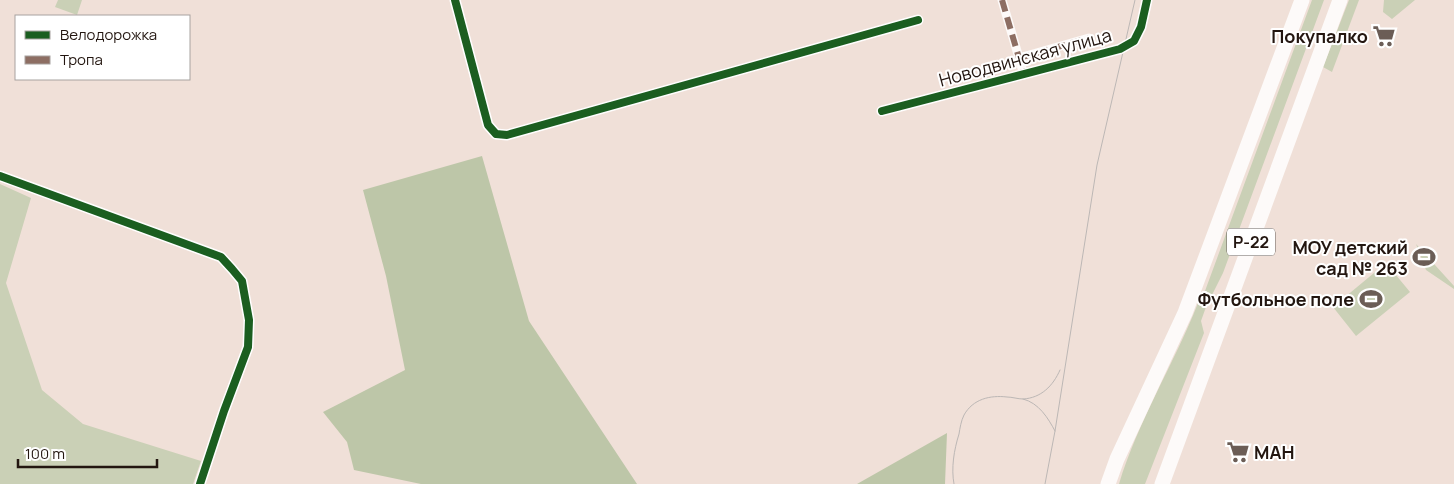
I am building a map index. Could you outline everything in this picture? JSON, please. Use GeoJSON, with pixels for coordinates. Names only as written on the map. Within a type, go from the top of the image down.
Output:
{"type":"FeatureCollection","features":[{"type":"Feature","properties":{"kind":"highway","name":"Р-22"},"geometry":{"type":"LineString","coordinates":[[1108,484],[1117,459],[1185,313],[1302,0]]}},
{"type":"Feature","properties":{"kind":"highway","name":"Р-22"},"geometry":{"type":"LineString","coordinates":[[1162,484],[1340,0]]}},
{"type":"Feature","properties":{"kind":"street"},"geometry":{"type":"LineString","coordinates":[[455,0],[488,125],[496,134],[507,135],[918,20]]}},
{"type":"Feature","properties":{"kind":"street"},"geometry":{"type":"LineString","coordinates":[[1002,0],[1024,75]]}},
{"type":"Feature","properties":{"kind":"street","name":"Новодвинская улица"},"geometry":{"type":"LineString","coordinates":[[882,111],[1120,49],[1134,41],[1141,27],[1147,0]]}},
{"type":"Feature","properties":{"kind":"street"},"geometry":{"type":"LineString","coordinates":[[1019,58],[1089,38]]}},
{"type":"Feature","properties":{"kind":"street"},"geometry":{"type":"LineString","coordinates":[[0,176],[221,257],[242,282],[249,320],[248,348],[224,411],[200,484]]}},
{"type":"Feature","properties":{"kind":"green space"},"geometry":{"type":"Polygon","coordinates":[[[58,0],[82,0],[77,15],[55,7],[58,0]]]}},
{"type":"Feature","properties":{"kind":"green space"},"geometry":{"type":"Polygon","coordinates":[[[1312,0],[1324,0],[1223,273],[1212,295],[1205,291],[1312,0]]]}},
{"type":"Feature","properties":{"kind":"green space"},"geometry":{"type":"Polygon","coordinates":[[[1349,0],[1359,0],[1332,72],[1323,67],[1349,0]]]}},
{"type":"Feature","properties":{"kind":"green space"},"geometry":{"type":"Polygon","coordinates":[[[1384,0],[1415,0],[1392,19],[1383,12],[1384,0]]]}},
{"type":"Feature","properties":{"kind":"green space"},"geometry":{"type":"Polygon","coordinates":[[[482,156],[529,321],[637,484],[421,484],[354,470],[347,442],[323,412],[405,370],[386,276],[363,190],[482,156]]]}},
{"type":"Feature","properties":{"kind":"green space"},"geometry":{"type":"Polygon","coordinates":[[[0,184],[31,198],[6,283],[42,390],[83,424],[201,461],[193,484],[0,484],[0,184]]]}},
{"type":"Feature","properties":{"kind":"green space","name":"МОУ детский сад № 263"},"geometry":{"type":"Polygon","coordinates":[[[1416,244],[1454,286],[1454,289],[1426,270],[1416,244]]]}},
{"type":"Feature","properties":{"kind":"green space","name":"Футбольное поле"},"geometry":{"type":"Polygon","coordinates":[[[1386,263],[1410,292],[1356,336],[1333,307],[1386,263]]]}},
{"type":"Feature","properties":{"kind":"green space"},"geometry":{"type":"Polygon","coordinates":[[[1198,303],[1206,307],[1201,321],[1204,333],[1145,484],[1119,484],[1146,415],[1198,303]]]}},
{"type":"Feature","properties":{"kind":"green space"},"geometry":{"type":"Polygon","coordinates":[[[947,433],[945,484],[857,484],[947,433]]]}},
{"type":"Feature","properties":{"kind":"tram line"},"geometry":{"type":"LineString","coordinates":[[1045,484],[1097,165],[1135,0]]}},
{"type":"Feature","properties":{"kind":"tram line"},"geometry":{"type":"LineString","coordinates":[[954,484],[954,453],[962,420],[972,405],[988,398],[1023,399],[1041,394],[1054,381],[1060,370]]}},
{"type":"Feature","properties":{"kind":"tram line"},"geometry":{"type":"LineString","coordinates":[[1023,399],[1038,407],[1055,431]]}},
{"type":"Feature","properties":{"kind":"marked path"},"geometry":{"type":"LineString","coordinates":[[1002,0],[1024,75]]}},
{"type":"Feature","properties":{"kind":"marked path"},"geometry":{"type":"LineString","coordinates":[[1019,58],[1089,38]]}},
{"type":"Feature","properties":{"kind":"cycle path"},"geometry":{"type":"LineString","coordinates":[[455,0],[488,125],[496,134],[507,135],[918,20]]}},
{"type":"Feature","properties":{"kind":"cycle path"},"geometry":{"type":"LineString","coordinates":[[882,111],[1120,49],[1134,41],[1141,27],[1147,0]]}},
{"type":"Feature","properties":{"kind":"cycle path"},"geometry":{"type":"LineString","coordinates":[[0,176],[221,257],[242,281],[249,320],[248,347],[200,484]]}},
{"type":"Feature","properties":{"kind":"place","name":"Покупалко"},"geometry":{"type":"Point","coordinates":[1384,36]}},
{"type":"Feature","properties":{"kind":"place","name":"МОУ детский сад № 263"},"geometry":{"type":"Point","coordinates":[1424,257]}},
{"type":"Feature","properties":{"kind":"place","name":"Футбольное поле"},"geometry":{"type":"Point","coordinates":[1371,299]}},
{"type":"Feature","properties":{"kind":"place","name":"МАН"},"geometry":{"type":"Point","coordinates":[1238,452]}}]}
